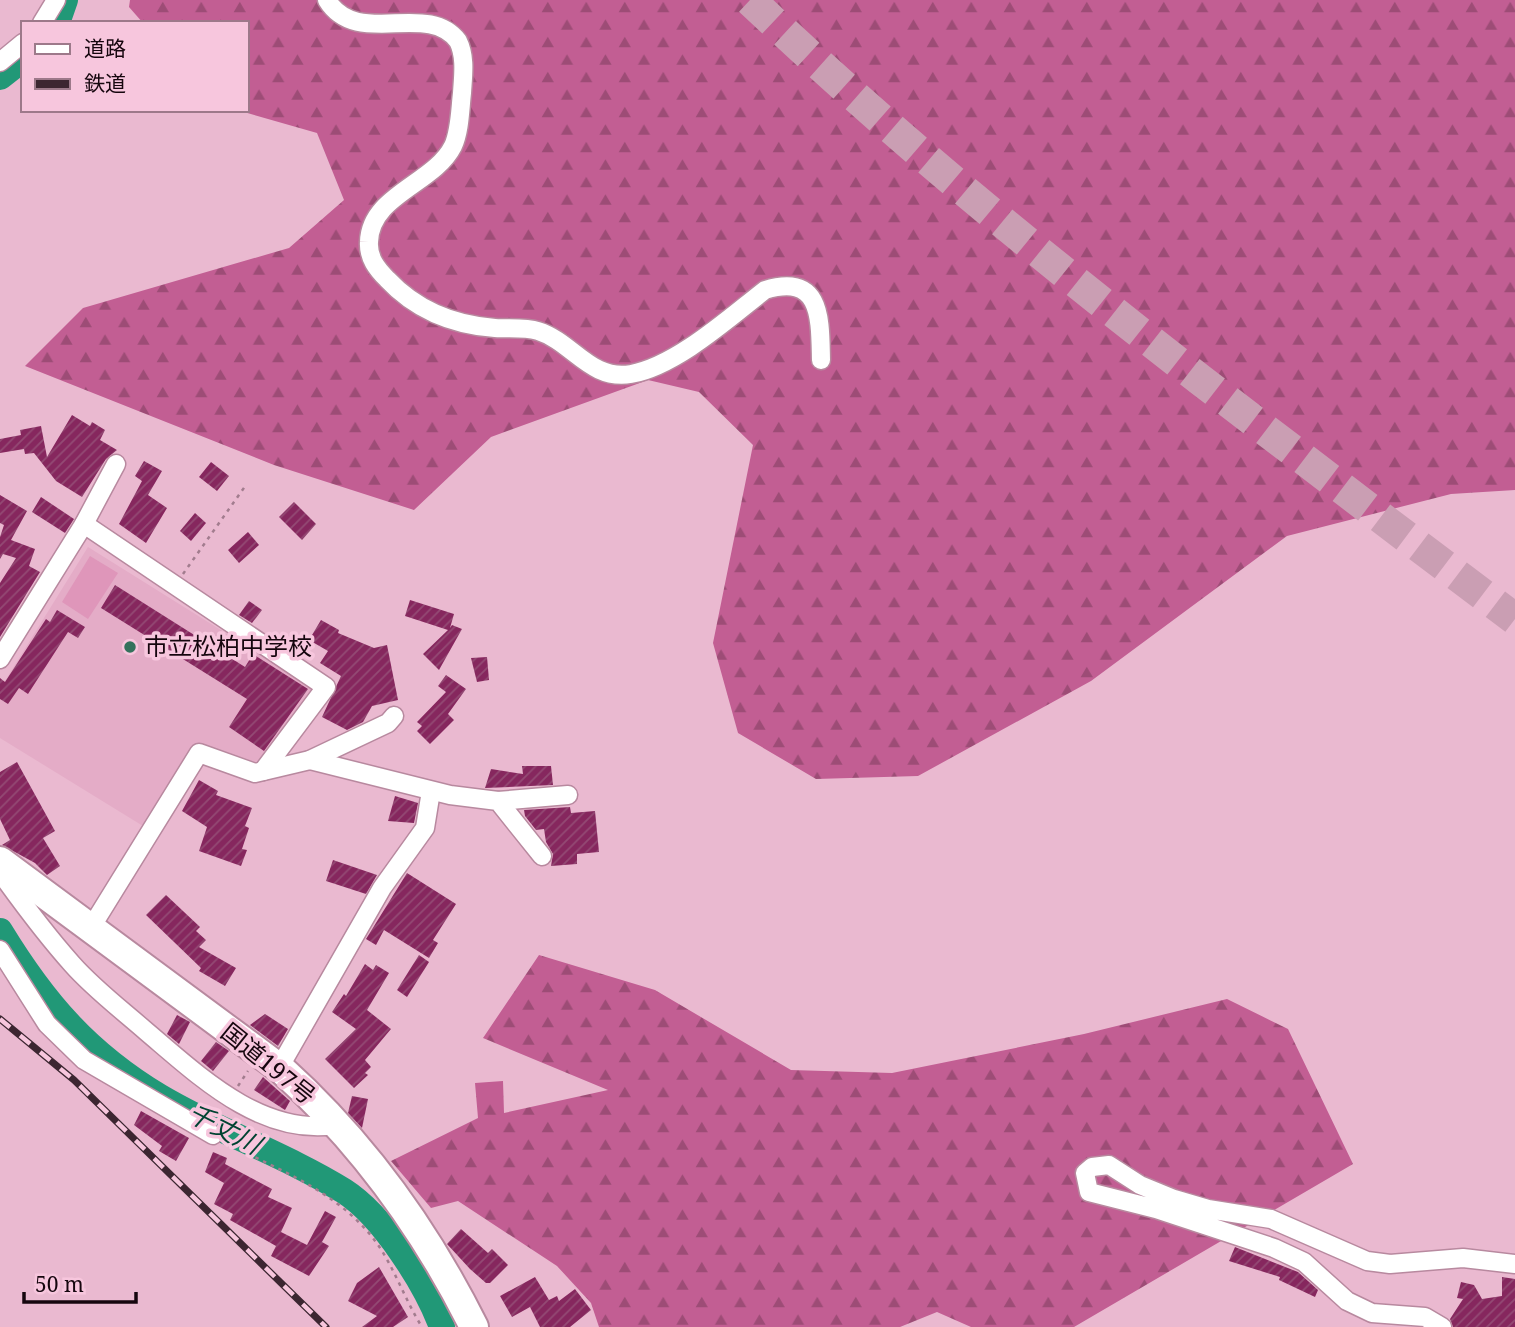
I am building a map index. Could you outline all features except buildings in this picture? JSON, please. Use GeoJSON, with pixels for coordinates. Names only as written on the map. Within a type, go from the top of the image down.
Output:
{"type":"FeatureCollection","features":[{"type":"Feature","properties":{"kind":"highway","name":"国道197号"},"geometry":{"type":"LineString","coordinates":[[0,861],[92,926],[269,1060],[312,1097],[419,1227],[474,1327]]}},
{"type":"Feature","properties":{"kind":"street"},"geometry":{"type":"LineString","coordinates":[[43,21],[56,0]]}},
{"type":"Feature","properties":{"kind":"street"},"geometry":{"type":"LineString","coordinates":[[327,0],[349,16],[375,21],[408,14],[426,14],[442,23],[458,41],[464,63],[460,114],[454,144],[441,164],[377,215],[369,231],[369,247],[375,266],[394,287],[423,309],[453,321],[536,330],[555,339],[592,367],[613,375],[633,373],[663,362],[765,290],[784,284],[795,286],[815,302],[821,323],[821,360]]}},
{"type":"Feature","properties":{"kind":"street"},"geometry":{"type":"LineString","coordinates":[[0,62],[21,45]]}},
{"type":"Feature","properties":{"kind":"street"},"geometry":{"type":"LineString","coordinates":[[0,659],[5,640],[84,524],[116,464]]}},
{"type":"Feature","properties":{"kind":"street"},"geometry":{"type":"LineString","coordinates":[[84,524],[326,687],[263,771]]}},
{"type":"Feature","properties":{"kind":"street"},"geometry":{"type":"LineString","coordinates":[[92,926],[199,753],[225,764],[255,772],[263,771],[310,760],[388,723],[394,716]]}},
{"type":"Feature","properties":{"kind":"street"},"geometry":{"type":"LineString","coordinates":[[310,760],[431,791],[498,801],[568,795]]}},
{"type":"Feature","properties":{"kind":"street"},"geometry":{"type":"LineString","coordinates":[[269,1060],[382,888],[425,828],[431,791]]}},
{"type":"Feature","properties":{"kind":"street"},"geometry":{"type":"LineString","coordinates":[[498,801],[542,856]]}},
{"type":"Feature","properties":{"kind":"street"},"geometry":{"type":"LineString","coordinates":[[0,872],[74,967],[191,1071],[230,1099],[291,1124],[314,1128],[335,1125]]}},
{"type":"Feature","properties":{"kind":"street"},"geometry":{"type":"LineString","coordinates":[[0,950],[47,1024],[84,1060],[213,1135]]}},
{"type":"Feature","properties":{"kind":"street"},"geometry":{"type":"LineString","coordinates":[[1442,1327],[1425,1317],[1371,1313],[1347,1301],[1304,1262],[1274,1248],[1156,1209],[1089,1192],[1085,1173],[1092,1167],[1109,1165],[1140,1185],[1174,1199],[1208,1209],[1271,1219],[1367,1261],[1390,1264],[1463,1258],[1515,1264]]}},
{"type":"Feature","properties":{"kind":"path"},"geometry":{"type":"LineString","coordinates":[[175,585],[246,485]]}},
{"type":"Feature","properties":{"kind":"path"},"geometry":{"type":"LineString","coordinates":[[230,1099],[269,1060]]}},
{"type":"Feature","properties":{"kind":"path"},"geometry":{"type":"LineString","coordinates":[[213,1135],[320,1189],[350,1213],[377,1244],[422,1327]]}},
{"type":"Feature","properties":{"kind":"shaded area"},"geometry":{"type":"Polygon","coordinates":[[[88,547],[315,689],[265,758],[249,764],[197,744],[143,826],[0,738],[0,689],[88,547]]]}},
{"type":"Feature","properties":{"kind":"shaded area"},"geometry":{"type":"Polygon","coordinates":[[[90,556],[118,573],[88,619],[62,602],[90,556]]]}},
{"type":"Feature","properties":{"kind":"green space"},"geometry":{"type":"Polygon","coordinates":[[[130,0],[1515,0],[1515,490],[1451,494],[1287,536],[1091,681],[918,776],[816,779],[738,733],[713,643],[753,445],[699,392],[648,380],[491,437],[414,510],[274,465],[25,366],[83,308],[289,248],[344,200],[317,133],[244,112],[248,112],[248,21],[141,21],[129,7],[130,0]]]}},
{"type":"Feature","properties":{"kind":"green space"},"geometry":{"type":"Polygon","coordinates":[[[539,955],[655,990],[791,1070],[892,1073],[1084,1034],[1227,999],[1288,1029],[1353,1164],[1074,1327],[971,1327],[937,1312],[900,1327],[599,1327],[591,1303],[557,1266],[458,1201],[431,1208],[391,1161],[478,1118],[475,1083],[503,1081],[504,1113],[608,1090],[483,1038],[539,955]]]}},
{"type":"Feature","properties":{"kind":"waterway"},"geometry":{"type":"LineString","coordinates":[[58,21],[65,0]]}},
{"type":"Feature","properties":{"kind":"waterway"},"geometry":{"type":"LineString","coordinates":[[0,77],[21,61]]}},
{"type":"Feature","properties":{"kind":"waterway","name":"千丈川"},"geometry":{"type":"LineString","coordinates":[[0,931],[51,1004],[110,1063],[160,1097],[322,1178],[359,1202],[402,1252],[442,1327]]}},
{"type":"Feature","properties":{"kind":"tunnel"},"geometry":{"type":"LineString","coordinates":[[750,0],[840,83],[1028,243],[1221,396],[1515,619]]}},
{"type":"Feature","properties":{"kind":"railway"},"geometry":{"type":"LineString","coordinates":[[0,1019],[74,1080],[326,1327]]}},
{"type":"Feature","properties":{"kind":"place","name":"市立松柏中学校"},"geometry":{"type":"Point","coordinates":[130,647]}}]}
